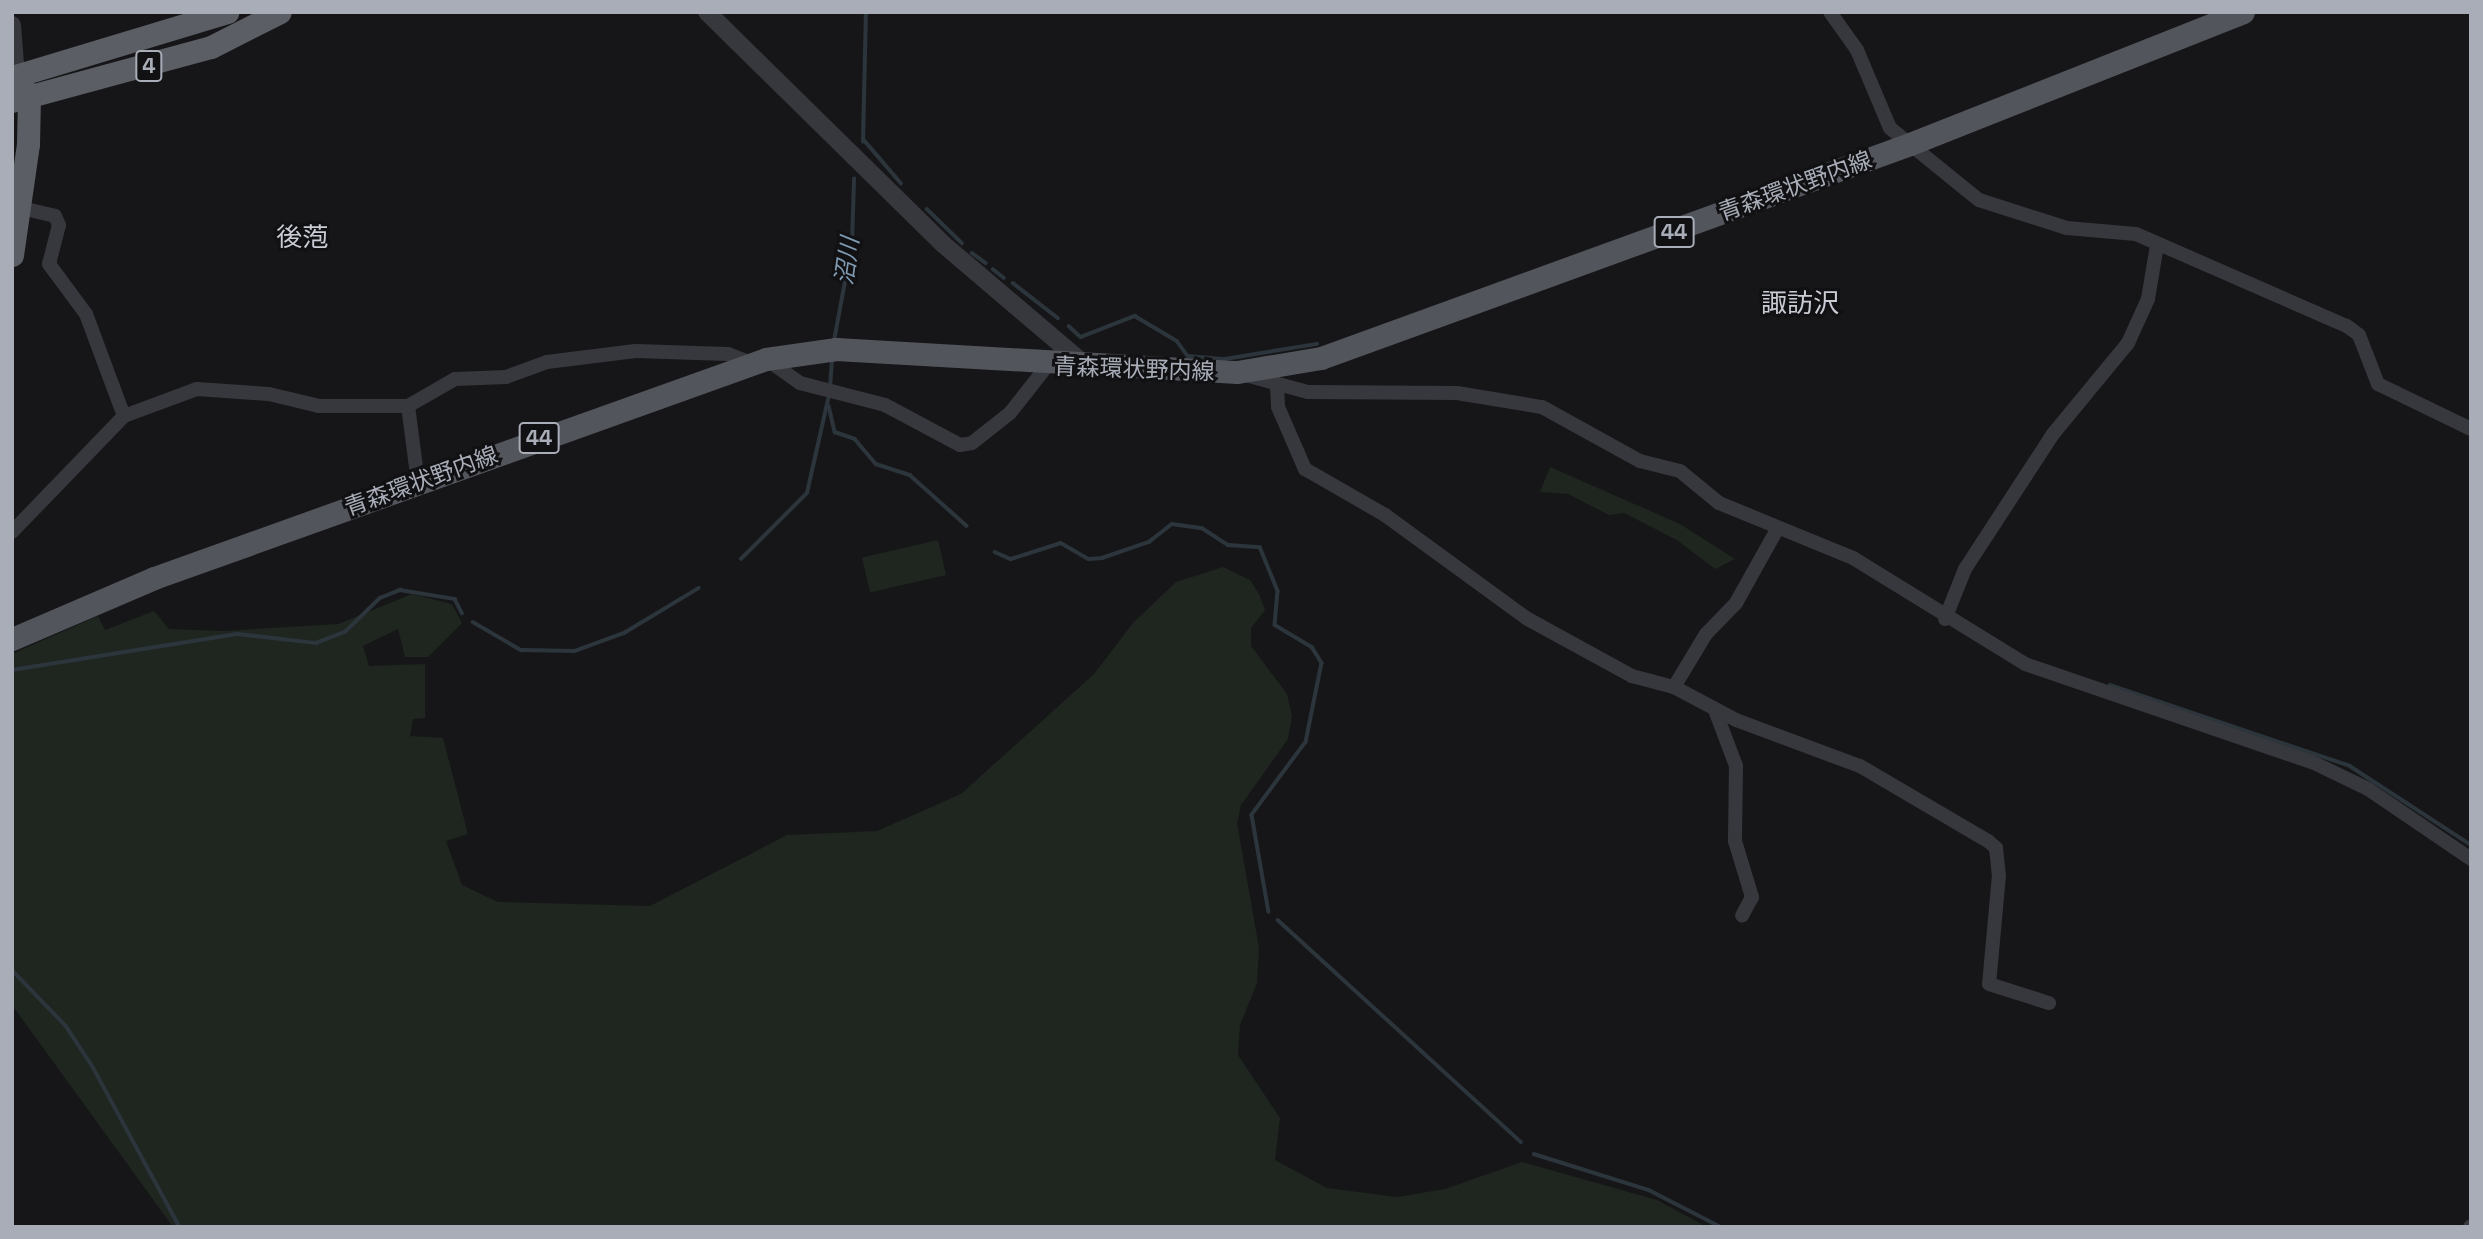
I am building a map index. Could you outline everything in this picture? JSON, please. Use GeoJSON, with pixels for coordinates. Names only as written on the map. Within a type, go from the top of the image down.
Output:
{"type":"FeatureCollection","features":[{"type":"Feature","properties":{"kind":"highway","name":"4"},"geometry":{"type":"LineString","coordinates":[[16,89],[227,12]]}},
{"type":"Feature","properties":{"kind":"highway","name":"4"},"geometry":{"type":"LineString","coordinates":[[16,89],[211,47],[279,12]]}},
{"type":"Feature","properties":{"kind":"highway"},"geometry":{"type":"LineString","coordinates":[[12,255],[21,208],[16,89]]}},
{"type":"Feature","properties":{"kind":"main road","name":"青森環状野内線"},"geometry":{"type":"LineString","coordinates":[[12,639],[153,578],[759,361],[836,349],[1047,366],[1237,372],[1382,341],[1910,144],[2243,12]]}},
{"type":"Feature","properties":{"kind":"street"},"geometry":{"type":"LineString","coordinates":[[707,12],[943,244],[1087,367]]}},
{"type":"Feature","properties":{"kind":"street"},"geometry":{"type":"LineString","coordinates":[[1830,12],[1857,50],[1890,128],[1979,200],[2008,212],[2067,228],[2117,230],[2347,326],[2359,335],[2378,384],[2471,429]]}},
{"type":"Feature","properties":{"kind":"street"},"geometry":{"type":"LineString","coordinates":[[12,24],[16,89]]}},
{"type":"Feature","properties":{"kind":"street"},"geometry":{"type":"LineString","coordinates":[[21,208],[55,216],[59,225],[49,264],[86,314],[124,416]]}},
{"type":"Feature","properties":{"kind":"street"},"geometry":{"type":"LineString","coordinates":[[1945,619],[1965,569],[2053,434],[2136,331],[2157,245]]}},
{"type":"Feature","properties":{"kind":"street"},"geometry":{"type":"LineString","coordinates":[[12,532],[124,416],[215,387],[319,406],[408,406],[455,379],[506,377],[547,362],[635,351],[728,354],[759,361],[800,383],[885,405],[960,445],[972,443],[1010,413],[1047,366]]}},
{"type":"Feature","properties":{"kind":"street"},"geometry":{"type":"LineString","coordinates":[[1237,372],[1278,386],[1342,396],[1457,393],[1542,407],[1640,461],[1680,471],[1720,503],[1853,558],[1945,619],[1983,634],[2046,674],[2342,775],[2471,859]]}},
{"type":"Feature","properties":{"kind":"street"},"geometry":{"type":"LineString","coordinates":[[1278,386],[1281,418],[1305,469],[1385,515],[1526,618],[1632,676],[1674,687],[1715,710],[1860,766],[1988,841],[1996,848],[1999,875],[1989,985],[2049,1003]]}},
{"type":"Feature","properties":{"kind":"street"},"geometry":{"type":"LineString","coordinates":[[408,406],[418,482]]}},
{"type":"Feature","properties":{"kind":"street"},"geometry":{"type":"LineString","coordinates":[[1674,687],[1706,634],[1736,603],[1778,528]]}},
{"type":"Feature","properties":{"kind":"street"},"geometry":{"type":"LineString","coordinates":[[1715,710],[1736,766],[1735,841],[1752,897],[1742,916]]}},
{"type":"Feature","properties":{"kind":"shaded area"},"geometry":{"type":"Polygon","coordinates":[[[1550,467],[1680,524],[1735,559],[1715,569],[1677,540],[1624,513],[1609,515],[1568,494],[1540,492],[1550,467]]]}},
{"type":"Feature","properties":{"kind":"shaded area"},"geometry":{"type":"Polygon","coordinates":[[[938,540],[946,575],[870,593],[862,558],[938,540]]]}},
{"type":"Feature","properties":{"kind":"shaded area"},"geometry":{"type":"Polygon","coordinates":[[[1223,567],[1250,580],[1259,594],[1265,610],[1251,628],[1251,646],[1287,694],[1292,716],[1288,739],[1241,805],[1237,823],[1259,948],[1257,983],[1240,1025],[1238,1055],[1280,1118],[1275,1160],[1327,1188],[1397,1197],[1445,1189],[1522,1162],[1657,1200],[1707,1227],[173,1227],[12,1005],[12,654],[98,616],[105,630],[154,611],[169,629],[223,631],[338,624],[412,594],[452,604],[462,623],[428,657],[405,657],[398,629],[363,646],[369,666],[425,664],[425,718],[413,719],[410,736],[443,738],[468,834],[446,841],[462,885],[498,902],[650,906],[787,835],[877,831],[961,794],[1094,674],[1133,623],[1176,582],[1223,567]]]}},
{"type":"Feature","properties":{"kind":"waterway","name":"沼川"},"geometry":{"type":"LineString","coordinates":[[863,142],[866,12]]}},
{"type":"Feature","properties":{"kind":"waterway"},"geometry":{"type":"LineString","coordinates":[[864,140],[901,183]]}},
{"type":"Feature","properties":{"kind":"waterway","name":"沼川"},"geometry":{"type":"LineString","coordinates":[[834,341],[852,244],[854,179]]}},
{"type":"Feature","properties":{"kind":"waterway"},"geometry":{"type":"LineString","coordinates":[[927,209],[962,243]]}},
{"type":"Feature","properties":{"kind":"waterway"},"geometry":{"type":"LineString","coordinates":[[972,253],[986,263]]}},
{"type":"Feature","properties":{"kind":"waterway"},"geometry":{"type":"LineString","coordinates":[[993,269],[1004,278]]}},
{"type":"Feature","properties":{"kind":"waterway"},"geometry":{"type":"LineString","coordinates":[[1013,283],[1058,318]]}},
{"type":"Feature","properties":{"kind":"waterway"},"geometry":{"type":"LineString","coordinates":[[1069,326],[1081,337],[1135,316],[1177,341],[1188,356],[1225,359],[1317,344]]}},
{"type":"Feature","properties":{"kind":"waterway","name":"沼川"},"geometry":{"type":"LineString","coordinates":[[830,388],[832,362]]}},
{"type":"Feature","properties":{"kind":"waterway"},"geometry":{"type":"LineString","coordinates":[[741,559],[807,493],[829,395]]}},
{"type":"Feature","properties":{"kind":"waterway"},"geometry":{"type":"LineString","coordinates":[[829,406],[835,432],[855,439],[876,464],[910,475],[967,526]]}},
{"type":"Feature","properties":{"kind":"waterway"},"geometry":{"type":"LineString","coordinates":[[995,552],[1011,559],[1061,543],[1089,559],[1102,558],[1149,542],[1172,524],[1202,528],[1228,545],[1260,547],[1278,591],[1275,625],[1312,647],[1322,663],[1306,742],[1252,815],[1269,912]]}},
{"type":"Feature","properties":{"kind":"waterway"},"geometry":{"type":"LineString","coordinates":[[473,622],[521,650],[575,651],[624,633],[699,588]]}},
{"type":"Feature","properties":{"kind":"waterway"},"geometry":{"type":"LineString","coordinates":[[12,670],[238,634],[316,643],[345,632],[380,598],[400,590],[455,599],[462,613]]}},
{"type":"Feature","properties":{"kind":"waterway"},"geometry":{"type":"LineString","coordinates":[[2110,685],[2350,766],[2471,845]]}},
{"type":"Feature","properties":{"kind":"waterway"},"geometry":{"type":"LineString","coordinates":[[1278,920],[1521,1142]]}},
{"type":"Feature","properties":{"kind":"waterway"},"geometry":{"type":"LineString","coordinates":[[12,970],[66,1026],[93,1067],[180,1227]]}},
{"type":"Feature","properties":{"kind":"waterway"},"geometry":{"type":"LineString","coordinates":[[1534,1154],[1649,1190],[1721,1227]]}},
{"type":"Feature","properties":{"kind":"district","name":"後萢"},"geometry":{"type":"Point","coordinates":[302,238]}},
{"type":"Feature","properties":{"kind":"district","name":"諏訪沢"},"geometry":{"type":"Point","coordinates":[1800,304]}}]}
